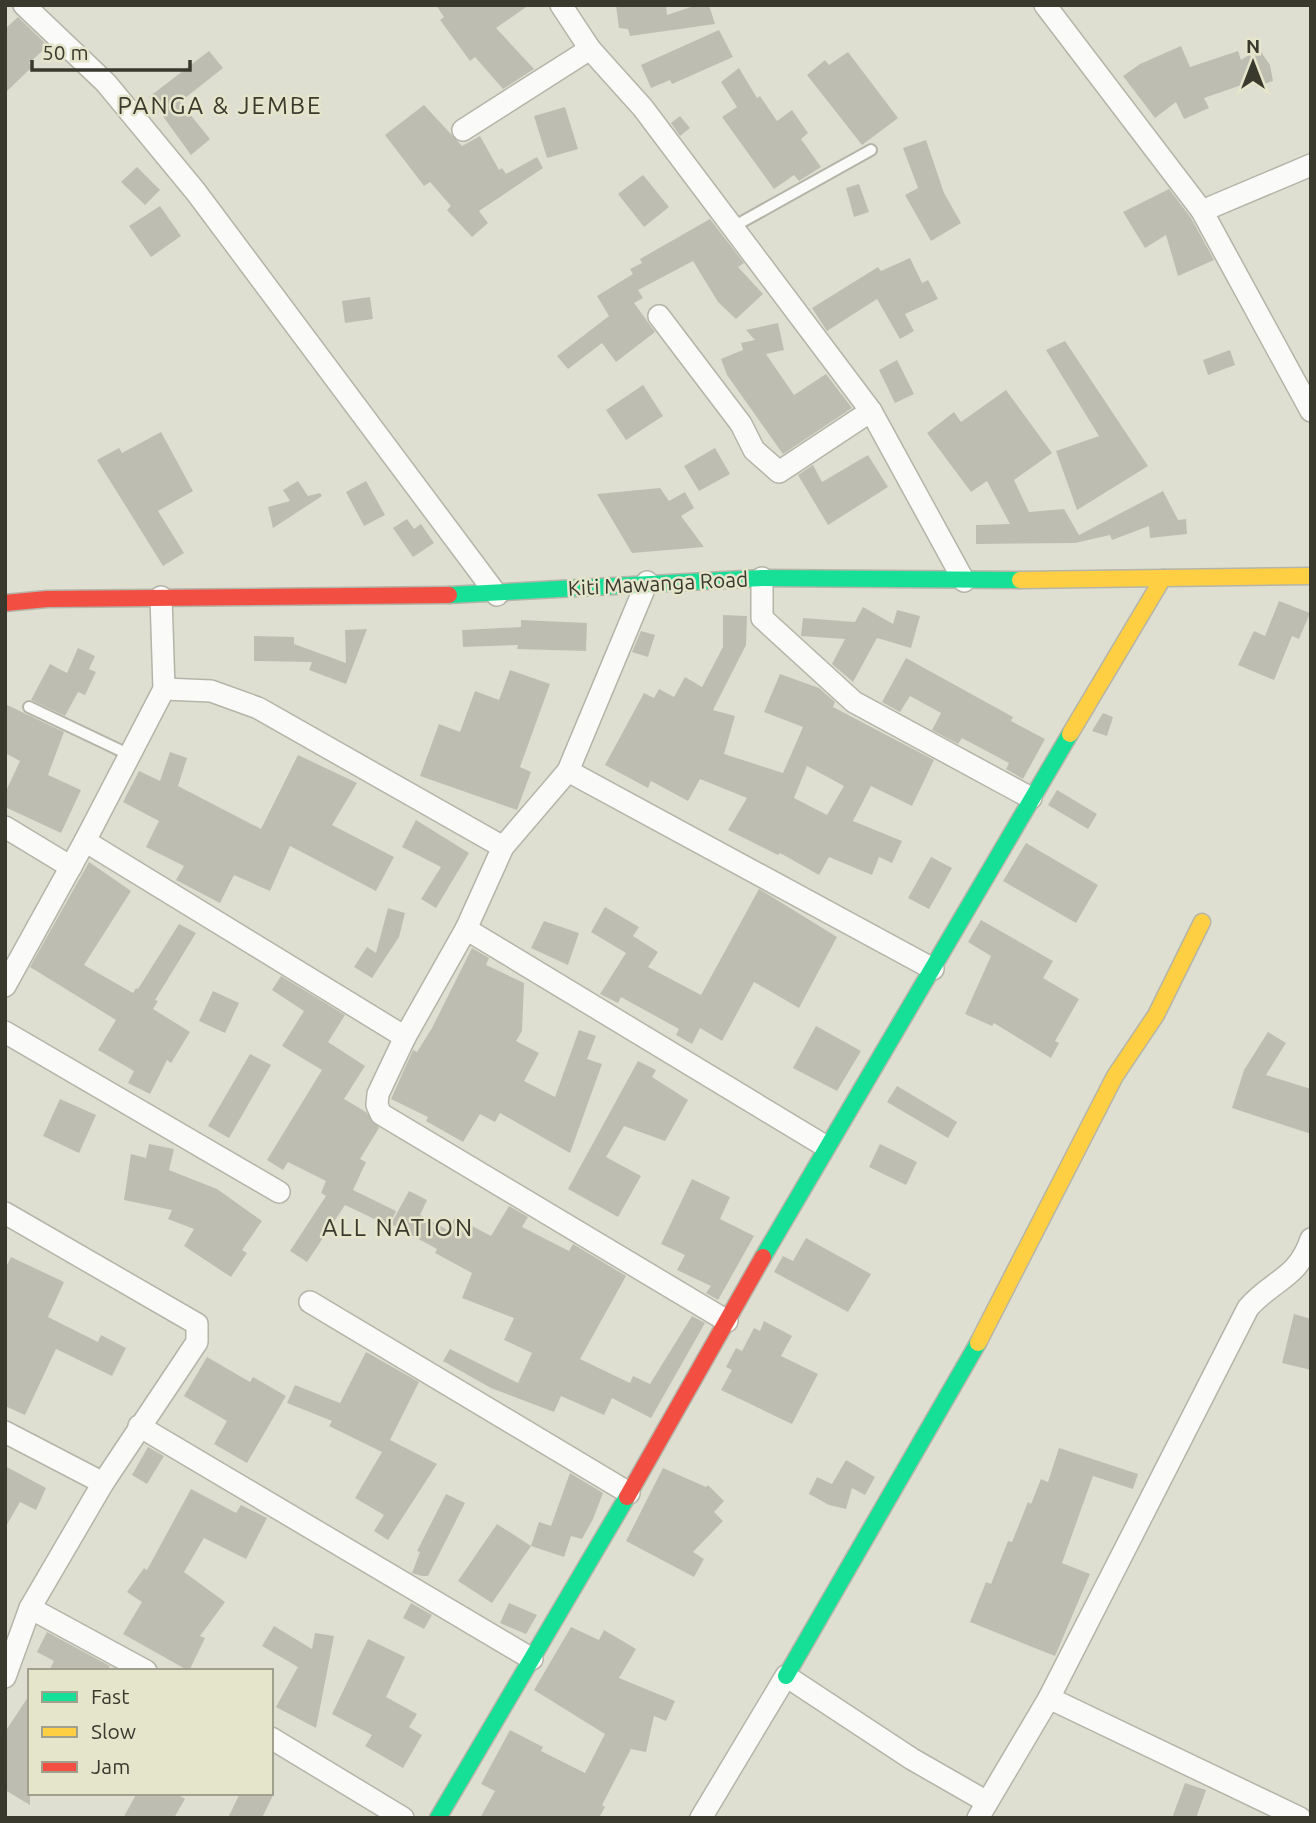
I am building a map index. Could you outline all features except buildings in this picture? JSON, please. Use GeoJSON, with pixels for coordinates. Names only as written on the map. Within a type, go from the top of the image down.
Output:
{"type":"FeatureCollection","features":[{"type":"Feature","properties":{"kind":"street"},"geometry":{"type":"LineString","coordinates":[[24,5],[106,83],[196,192],[498,595]]}},
{"type":"Feature","properties":{"kind":"street"},"geometry":{"type":"LineString","coordinates":[[561,5],[590,49],[643,108],[871,411],[964,581]]}},
{"type":"Feature","properties":{"kind":"street"},"geometry":{"type":"LineString","coordinates":[[1045,5],[1202,211],[1311,411]]}},
{"type":"Feature","properties":{"kind":"street"},"geometry":{"type":"LineString","coordinates":[[463,130],[590,49]]}},
{"type":"Feature","properties":{"kind":"street"},"geometry":{"type":"LineString","coordinates":[[1202,211],[1311,165]]}},
{"type":"Feature","properties":{"kind":"street"},"geometry":{"type":"LineString","coordinates":[[659,316],[741,424],[754,450],[779,472],[871,411]]}},
{"type":"Feature","properties":{"kind":"street","name":"Kiti Mawanga Road"},"geometry":{"type":"LineString","coordinates":[[5,603],[47,599],[161,597],[498,595],[647,582],[762,578],[964,581],[1311,576]]}},
{"type":"Feature","properties":{"kind":"street"},"geometry":{"type":"LineString","coordinates":[[762,578],[762,618],[854,702],[1031,798]]}},
{"type":"Feature","properties":{"kind":"street"},"geometry":{"type":"LineString","coordinates":[[438,1818],[629,1493],[825,1146],[933,969],[1031,798],[1163,578]]}},
{"type":"Feature","properties":{"kind":"street"},"geometry":{"type":"LineString","coordinates":[[647,582],[568,771],[503,847],[466,929],[405,1037],[378,1094],[377,1105],[381,1114],[727,1321]]}},
{"type":"Feature","properties":{"kind":"street"},"geometry":{"type":"LineString","coordinates":[[5,986],[164,689],[161,597]]}},
{"type":"Feature","properties":{"kind":"street"},"geometry":{"type":"LineString","coordinates":[[164,689],[211,691],[258,708],[503,847]]}},
{"type":"Feature","properties":{"kind":"street"},"geometry":{"type":"LineString","coordinates":[[568,771],[933,969]]}},
{"type":"Feature","properties":{"kind":"street"},"geometry":{"type":"LineString","coordinates":[[5,827],[71,867]]}},
{"type":"Feature","properties":{"kind":"street"},"geometry":{"type":"LineString","coordinates":[[85,841],[405,1037]]}},
{"type":"Feature","properties":{"kind":"street"},"geometry":{"type":"LineString","coordinates":[[701,1818],[966,1367],[1115,1076],[1156,1014],[1202,922]]}},
{"type":"Feature","properties":{"kind":"street"},"geometry":{"type":"LineString","coordinates":[[466,929],[825,1146]]}},
{"type":"Feature","properties":{"kind":"street"},"geometry":{"type":"LineString","coordinates":[[5,1032],[279,1192]]}},
{"type":"Feature","properties":{"kind":"street"},"geometry":{"type":"LineString","coordinates":[[5,1213],[197,1324],[197,1342],[103,1483],[30,1608],[5,1676]]}},
{"type":"Feature","properties":{"kind":"street"},"geometry":{"type":"LineString","coordinates":[[786,1676],[912,1759],[982,1810],[1049,1698],[1248,1308],[1257,1296],[1296,1270],[1311,1239]]}},
{"type":"Feature","properties":{"kind":"street"},"geometry":{"type":"LineString","coordinates":[[310,1302],[629,1493]]}},
{"type":"Feature","properties":{"kind":"street"},"geometry":{"type":"LineString","coordinates":[[139,1426],[532,1659]]}},
{"type":"Feature","properties":{"kind":"street"},"geometry":{"type":"LineString","coordinates":[[5,1432],[103,1483]]}},
{"type":"Feature","properties":{"kind":"street"},"geometry":{"type":"LineString","coordinates":[[30,1608],[142,1669]]}},
{"type":"Feature","properties":{"kind":"street"},"geometry":{"type":"LineString","coordinates":[[1049,1698],[1300,1818]]}},
{"type":"Feature","properties":{"kind":"street"},"geometry":{"type":"LineString","coordinates":[[273,1739],[403,1818]]}},
{"type":"Feature","properties":{"kind":"lane"},"geometry":{"type":"LineString","coordinates":[[731,228],[871,150]]}},
{"type":"Feature","properties":{"kind":"lane"},"geometry":{"type":"LineString","coordinates":[[29,707],[130,755]]}},
{"type":"Feature","properties":{"kind":"traffic: fast"},"geometry":{"type":"LineString","coordinates":[[449,595],[762,578],[1020,580]]}},
{"type":"Feature","properties":{"kind":"traffic: fast"},"geometry":{"type":"LineString","coordinates":[[763,1257],[1070,734]]}},
{"type":"Feature","properties":{"kind":"traffic: fast"},"geometry":{"type":"LineString","coordinates":[[786,1676],[978,1343]]}},
{"type":"Feature","properties":{"kind":"traffic: fast"},"geometry":{"type":"LineString","coordinates":[[438,1818],[627,1497]]}},
{"type":"Feature","properties":{"kind":"traffic: slow"},"geometry":{"type":"LineString","coordinates":[[1020,580],[1311,576]]}},
{"type":"Feature","properties":{"kind":"traffic: slow"},"geometry":{"type":"LineString","coordinates":[[1070,734],[1163,578]]}},
{"type":"Feature","properties":{"kind":"traffic: slow"},"geometry":{"type":"LineString","coordinates":[[978,1343],[1115,1076],[1156,1015],[1202,922]]}},
{"type":"Feature","properties":{"kind":"traffic: jam"},"geometry":{"type":"LineString","coordinates":[[5,603],[47,599],[449,595]]}},
{"type":"Feature","properties":{"kind":"traffic: jam"},"geometry":{"type":"LineString","coordinates":[[627,1497],[763,1257]]}},
{"type":"Feature","properties":{"kind":"district","name":"PANGA & JEMBE"},"geometry":{"type":"Point","coordinates":[220,106]}},
{"type":"Feature","properties":{"kind":"district","name":"ALL NATION"},"geometry":{"type":"Point","coordinates":[398,1228]}}]}
